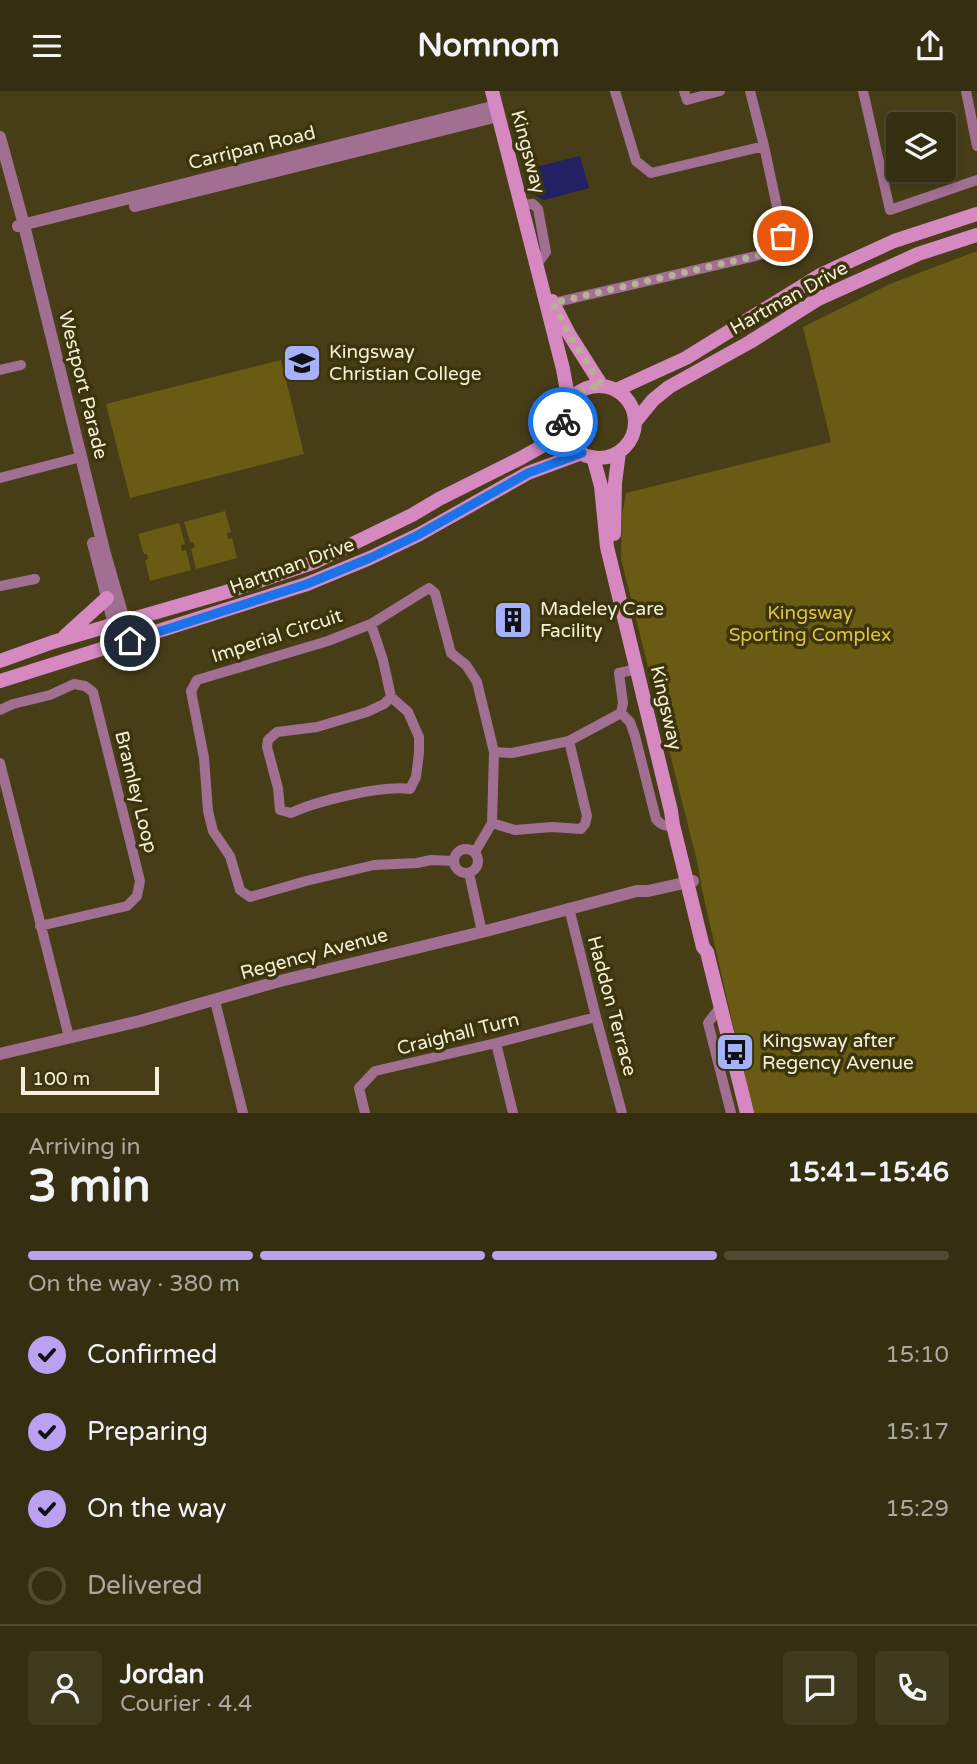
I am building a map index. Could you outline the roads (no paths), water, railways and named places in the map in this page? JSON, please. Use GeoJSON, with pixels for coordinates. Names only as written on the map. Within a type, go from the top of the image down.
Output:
{"type":"FeatureCollection","features":[{"type":"Feature","properties":{"kind":"main road","name":"Kingsway"},"geometry":{"type":"LineString","coordinates":[[495,104],[537,264],[569,402]]}},
{"type":"Feature","properties":{"kind":"main road","name":"Hartman Drive"},"geometry":{"type":"LineString","coordinates":[[609,388],[686,358],[822,274],[894,241],[977,213]]}},
{"type":"Feature","properties":{"kind":"main road","name":"Hartman Drive"},"geometry":{"type":"LineString","coordinates":[[635,422],[653,400],[669,387],[750,342],[818,299],[918,254],[977,235]]}},
{"type":"Feature","properties":{"kind":"main road","name":"Kingsway"},"geometry":{"type":"LineString","coordinates":[[537,264],[569,334],[609,388]]}},
{"type":"Feature","properties":{"kind":"main road"},"geometry":{"type":"LineString","coordinates":[[586,388],[609,388],[630,404],[633,410],[635,422],[630,439],[619,452],[606,457],[588,455],[570,442],[566,435],[563,423],[569,402],[586,388]]}},
{"type":"Feature","properties":{"kind":"main road","name":"Hartman Drive"},"geometry":{"type":"LineString","coordinates":[[0,661],[61,639],[226,592],[315,562],[521,458],[544,445],[563,423]]}},
{"type":"Feature","properties":{"kind":"main road","name":"Kingsway"},"geometry":{"type":"LineString","coordinates":[[614,573],[615,483],[619,452]]}},
{"type":"Feature","properties":{"kind":"main road","name":"Kingsway"},"geometry":{"type":"LineString","coordinates":[[588,455],[601,486],[607,547],[672,818],[679,824],[703,947],[707,952],[747,1113]]}},
{"type":"Feature","properties":{"kind":"main road","name":"Hartman Drive"},"geometry":{"type":"LineString","coordinates":[[0,681],[320,579],[418,535],[528,473],[588,455]]}},
{"type":"Feature","properties":{"kind":"main road"},"geometry":{"type":"LineString","coordinates":[[61,639],[107,598]]}},
{"type":"Feature","properties":{"kind":"street"},"geometry":{"type":"LineString","coordinates":[[615,91],[636,161],[651,173],[764,146]]}},
{"type":"Feature","properties":{"kind":"street"},"geometry":{"type":"LineString","coordinates":[[684,91],[687,100],[720,91]]}},
{"type":"Feature","properties":{"kind":"street"},"geometry":{"type":"LineString","coordinates":[[553,303],[786,249],[750,91]]}},
{"type":"Feature","properties":{"kind":"street"},"geometry":{"type":"LineString","coordinates":[[863,91],[890,211],[977,180]]}},
{"type":"Feature","properties":{"kind":"street"},"geometry":{"type":"LineString","coordinates":[[965,91],[976,139]]}},
{"type":"Feature","properties":{"kind":"street","name":"Carripan Road"},"geometry":{"type":"LineString","coordinates":[[21,230],[390,138],[495,104]]}},
{"type":"Feature","properties":{"kind":"street","name":"Westport Parade"},"geometry":{"type":"LineString","coordinates":[[0,137],[77,458],[107,598],[119,623]]}},
{"type":"Feature","properties":{"kind":"street","name":"Westport Parade"},"geometry":{"type":"LineString","coordinates":[[0,163],[21,230]]}},
{"type":"Feature","properties":{"kind":"street"},"geometry":{"type":"LineString","coordinates":[[0,370],[22,365]]}},
{"type":"Feature","properties":{"kind":"street"},"geometry":{"type":"LineString","coordinates":[[0,478],[77,458]]}},
{"type":"Feature","properties":{"kind":"street","name":"Westport Parade"},"geometry":{"type":"LineString","coordinates":[[77,458],[105,554],[125,643]]}},
{"type":"Feature","properties":{"kind":"street"},"geometry":{"type":"LineString","coordinates":[[0,586],[35,579]]}},
{"type":"Feature","properties":{"kind":"street","name":"Imperial Circuit"},"geometry":{"type":"LineString","coordinates":[[475,852],[492,823],[494,752],[477,682],[467,665],[452,653],[435,593],[429,589],[371,624],[328,641],[197,680],[191,691],[204,758],[208,811],[214,831],[230,856],[240,890],[250,897],[374,865],[454,860],[462,849],[471,849],[479,860],[476,868],[469,873],[482,932]]}},
{"type":"Feature","properties":{"kind":"street"},"geometry":{"type":"LineString","coordinates":[[371,624],[391,697],[408,712],[419,737],[416,777],[410,789],[383,789],[304,807],[291,813],[280,810],[278,788],[267,747],[268,740],[277,732],[317,727],[367,712],[384,704],[391,697]]}},
{"type":"Feature","properties":{"kind":"street"},"geometry":{"type":"LineString","coordinates":[[621,713],[623,703],[619,674],[637,669]]}},
{"type":"Feature","properties":{"kind":"street","name":"Bramley Loop"},"geometry":{"type":"LineString","coordinates":[[0,710],[50,695],[74,684],[85,686],[93,692],[140,881],[137,896],[127,906],[40,926]]}},
{"type":"Feature","properties":{"kind":"street"},"geometry":{"type":"LineString","coordinates":[[494,752],[512,753],[569,741],[621,713]]}},
{"type":"Feature","properties":{"kind":"street"},"geometry":{"type":"LineString","coordinates":[[621,713],[630,722],[635,736],[656,819],[667,826],[672,818]]}},
{"type":"Feature","properties":{"kind":"street"},"geometry":{"type":"LineString","coordinates":[[492,823],[515,831],[552,827],[581,829],[586,824],[587,816],[569,741]]}},
{"type":"Feature","properties":{"kind":"street"},"geometry":{"type":"LineString","coordinates":[[0,763],[69,1037]]}},
{"type":"Feature","properties":{"kind":"street"},"geometry":{"type":"LineString","coordinates":[[454,860],[457,869],[469,873]]}},
{"type":"Feature","properties":{"kind":"street","name":"Regency Avenue"},"geometry":{"type":"LineString","coordinates":[[0,1053],[140,1021],[276,982],[637,891],[648,891],[689,877]]}},
{"type":"Feature","properties":{"kind":"street","name":"Haddon Terrace"},"geometry":{"type":"LineString","coordinates":[[569,908],[622,1113]]}},
{"type":"Feature","properties":{"kind":"street"},"geometry":{"type":"LineString","coordinates":[[215,1001],[243,1113]]}},
{"type":"Feature","properties":{"kind":"street","name":"Kingsway"},"geometry":{"type":"LineString","coordinates":[[720,1006],[708,1023],[731,1113]]}},
{"type":"Feature","properties":{"kind":"street","name":"Craighall Turn"},"geometry":{"type":"LineString","coordinates":[[365,1113],[359,1088],[375,1072],[596,1017]]}},
{"type":"Feature","properties":{"kind":"street"},"geometry":{"type":"LineString","coordinates":[[496,1043],[513,1113]]}},
{"type":"Feature","properties":{"kind":"place","name":"Kingsway Christian College"},"geometry":{"type":"Point","coordinates":[302,363]}},
{"type":"Feature","properties":{"kind":"place","name":"Madeley Care Facility"},"geometry":{"type":"Point","coordinates":[513,620]}},
{"type":"Feature","properties":{"kind":"place","name":"Kingsway after Regency Avenue"},"geometry":{"type":"Point","coordinates":[735,1052]}},
{"type":"Feature","properties":{"kind":"park label","name":"Kingsway Sporting Complex"},"geometry":{"type":"Point","coordinates":[810,624]}}]}
